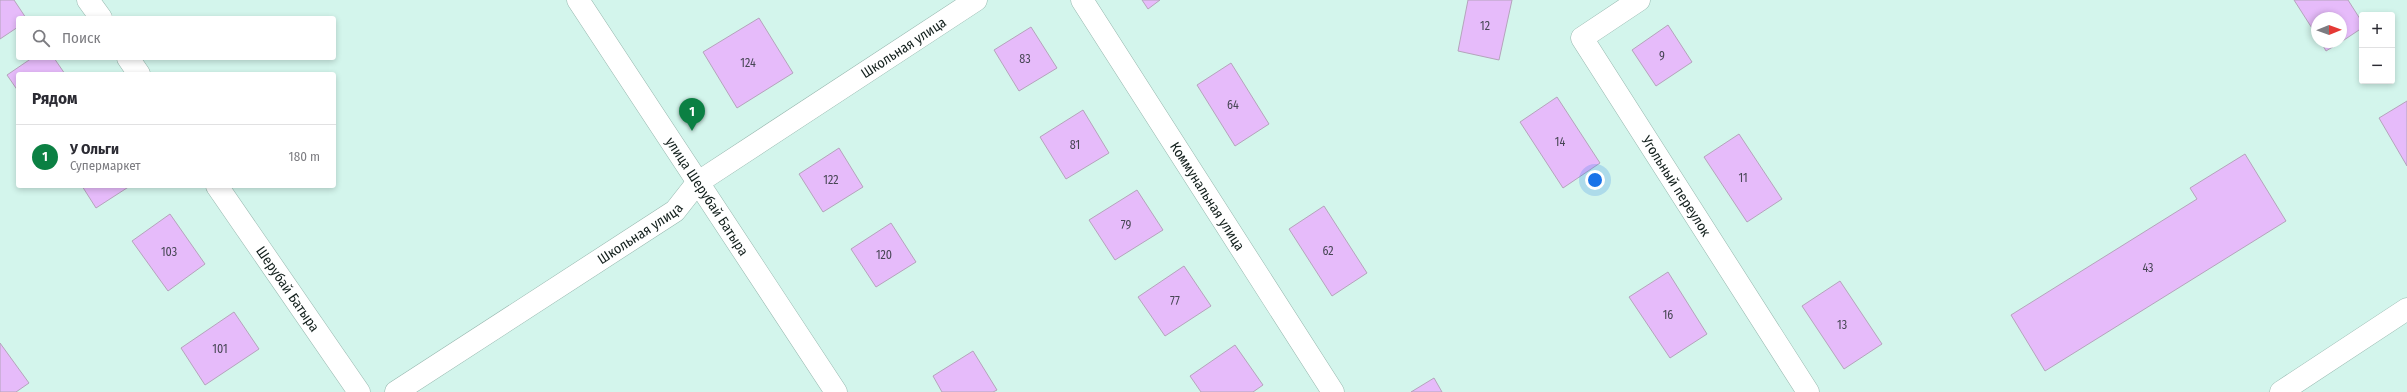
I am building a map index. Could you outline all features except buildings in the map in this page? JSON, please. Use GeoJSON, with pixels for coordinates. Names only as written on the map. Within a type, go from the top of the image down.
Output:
{"type":"FeatureCollection","features":[{"type":"Feature","properties":{"kind":"street"},"geometry":{"type":"LineString","coordinates":[[88,0],[99,16]]}},
{"type":"Feature","properties":{"kind":"street","name":"улица Шерубай Батыра"},"geometry":{"type":"LineString","coordinates":[[578,0],[697,183],[836,392]]}},
{"type":"Feature","properties":{"kind":"street","name":"Школьная улица"},"geometry":{"type":"LineString","coordinates":[[396,392],[675,212],[697,183],[976,0]]}},
{"type":"Feature","properties":{"kind":"street","name":"Коммунальная улица"},"geometry":{"type":"LineString","coordinates":[[1082,0],[1332,392]]}},
{"type":"Feature","properties":{"kind":"street","name":"Угольный переулок"},"geometry":{"type":"LineString","coordinates":[[1639,0],[1582,38],[1808,392]]}},
{"type":"Feature","properties":{"kind":"street"},"geometry":{"type":"LineString","coordinates":[[129,60],[138,72]]}},
{"type":"Feature","properties":{"kind":"street","name":"Шерубай Батыра"},"geometry":{"type":"LineString","coordinates":[[218,188],[360,392]]}},
{"type":"Feature","properties":{"kind":"street"},"geometry":{"type":"LineString","coordinates":[[2281,392],[2407,309]]}},
{"type":"Feature","properties":{"kind":"place","name":"У Ольги"},"geometry":{"type":"Point","coordinates":[692,131]}}]}
